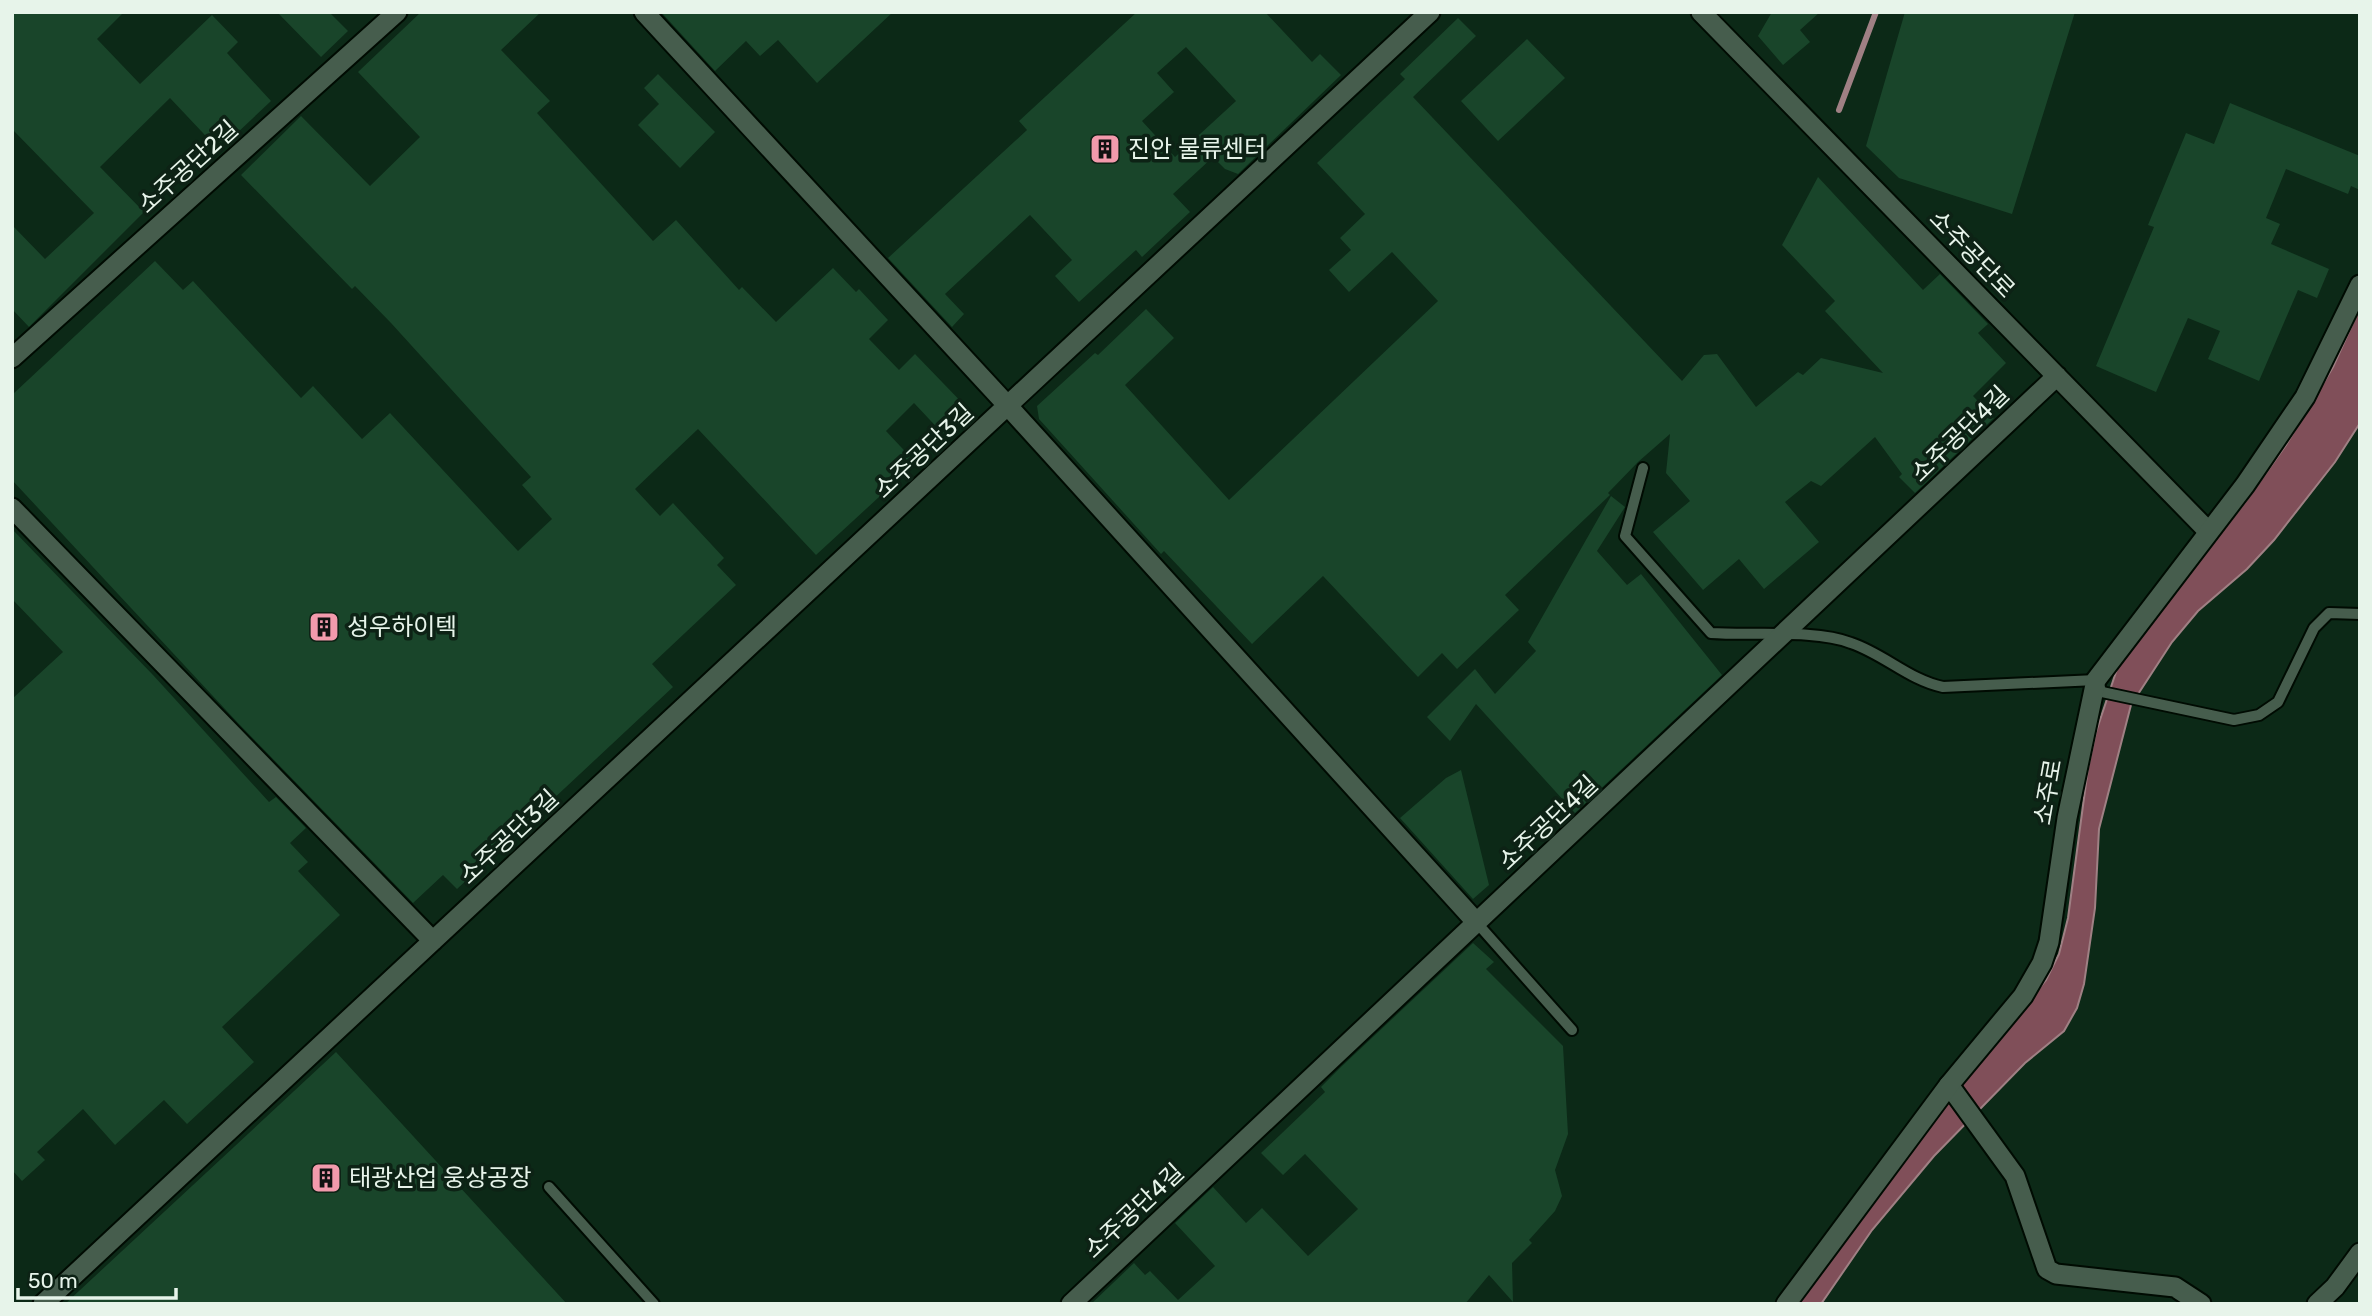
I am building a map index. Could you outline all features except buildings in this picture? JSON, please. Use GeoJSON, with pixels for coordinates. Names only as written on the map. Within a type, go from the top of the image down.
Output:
{"type":"FeatureCollection","features":[{"type":"Feature","properties":{"kind":"street","name":"소주공단2길"},"geometry":{"type":"LineString","coordinates":[[12,358],[397,12]]}},
{"type":"Feature","properties":{"kind":"street","name":"소주공단3길"},"geometry":{"type":"LineString","coordinates":[[644,12],[1009,406]]}},
{"type":"Feature","properties":{"kind":"street","name":"소주공단3길"},"geometry":{"type":"LineString","coordinates":[[43,1304],[1430,12]]}},
{"type":"Feature","properties":{"kind":"street","name":"소주공단로"},"geometry":{"type":"LineString","coordinates":[[1701,12],[2208,531]]}},
{"type":"Feature","properties":{"kind":"street","name":"소주로"},"geometry":{"type":"LineString","coordinates":[[1786,1304],[1949,1085],[2023,996],[2042,964],[2049,942],[2067,818],[2096,680],[2245,485],[2305,397],[2360,285]]}},
{"type":"Feature","properties":{"kind":"street","name":"소주공단4길"},"geometry":{"type":"LineString","coordinates":[[1071,1304],[1784,636],[2057,376]]}},
{"type":"Feature","properties":{"kind":"street"},"geometry":{"type":"LineString","coordinates":[[1009,406],[1477,923]]}},
{"type":"Feature","properties":{"kind":"street"},"geometry":{"type":"LineString","coordinates":[[12,508],[433,941]]}},
{"type":"Feature","properties":{"kind":"street"},"geometry":{"type":"LineString","coordinates":[[1949,1085],[2015,1176],[2047,1269],[2056,1274],[2175,1287],[2201,1304]]}},
{"type":"Feature","properties":{"kind":"street"},"geometry":{"type":"LineString","coordinates":[[2316,1304],[2335,1287],[2360,1253]]}},
{"type":"Feature","properties":{"kind":"lane"},"geometry":{"type":"LineString","coordinates":[[1643,468],[1625,536],[1711,633],[1824,636],[1852,643],[1925,683],[1943,687],[2096,680],[2102,692],[2140,703],[2234,720],[2259,715],[2278,702],[2314,628],[2329,613],[2360,614]]}},
{"type":"Feature","properties":{"kind":"lane"},"geometry":{"type":"LineString","coordinates":[[1477,923],[1572,1030]]}},
{"type":"Feature","properties":{"kind":"lane"},"geometry":{"type":"LineString","coordinates":[[549,1187],[654,1304]]}},
{"type":"Feature","properties":{"kind":"shaded area"},"geometry":{"type":"Polygon","coordinates":[[[12,12],[2360,12],[2360,1304],[12,1304],[12,12]]]}},
{"type":"Feature","properties":{"kind":"shaded area"},"geometry":{"type":"Polygon","coordinates":[[[2360,307],[2360,423],[2335,462],[2274,540],[2247,569],[2198,611],[2172,642],[2131,705],[2099,829],[2095,908],[2084,984],[2077,1008],[2064,1031],[2025,1063],[1934,1156],[1872,1230],[1821,1304],[1794,1304],[1950,1096],[2046,980],[2059,954],[2068,918],[2088,768],[2096,732],[2119,663],[2246,501],[2286,445],[2333,367],[2360,307]]]}},
{"type":"Feature","properties":{"kind":"waterway"},"geometry":{"type":"LineString","coordinates":[[1839,110],[1876,12]]}},
{"type":"Feature","properties":{"kind":"place","name":"진안 물류센터"},"geometry":{"type":"Point","coordinates":[1105,149]}},
{"type":"Feature","properties":{"kind":"place","name":"성우하이텍"},"geometry":{"type":"Point","coordinates":[324,627]}},
{"type":"Feature","properties":{"kind":"place","name":"태광산업 웅상공장"},"geometry":{"type":"Point","coordinates":[326,1178]}}]}
